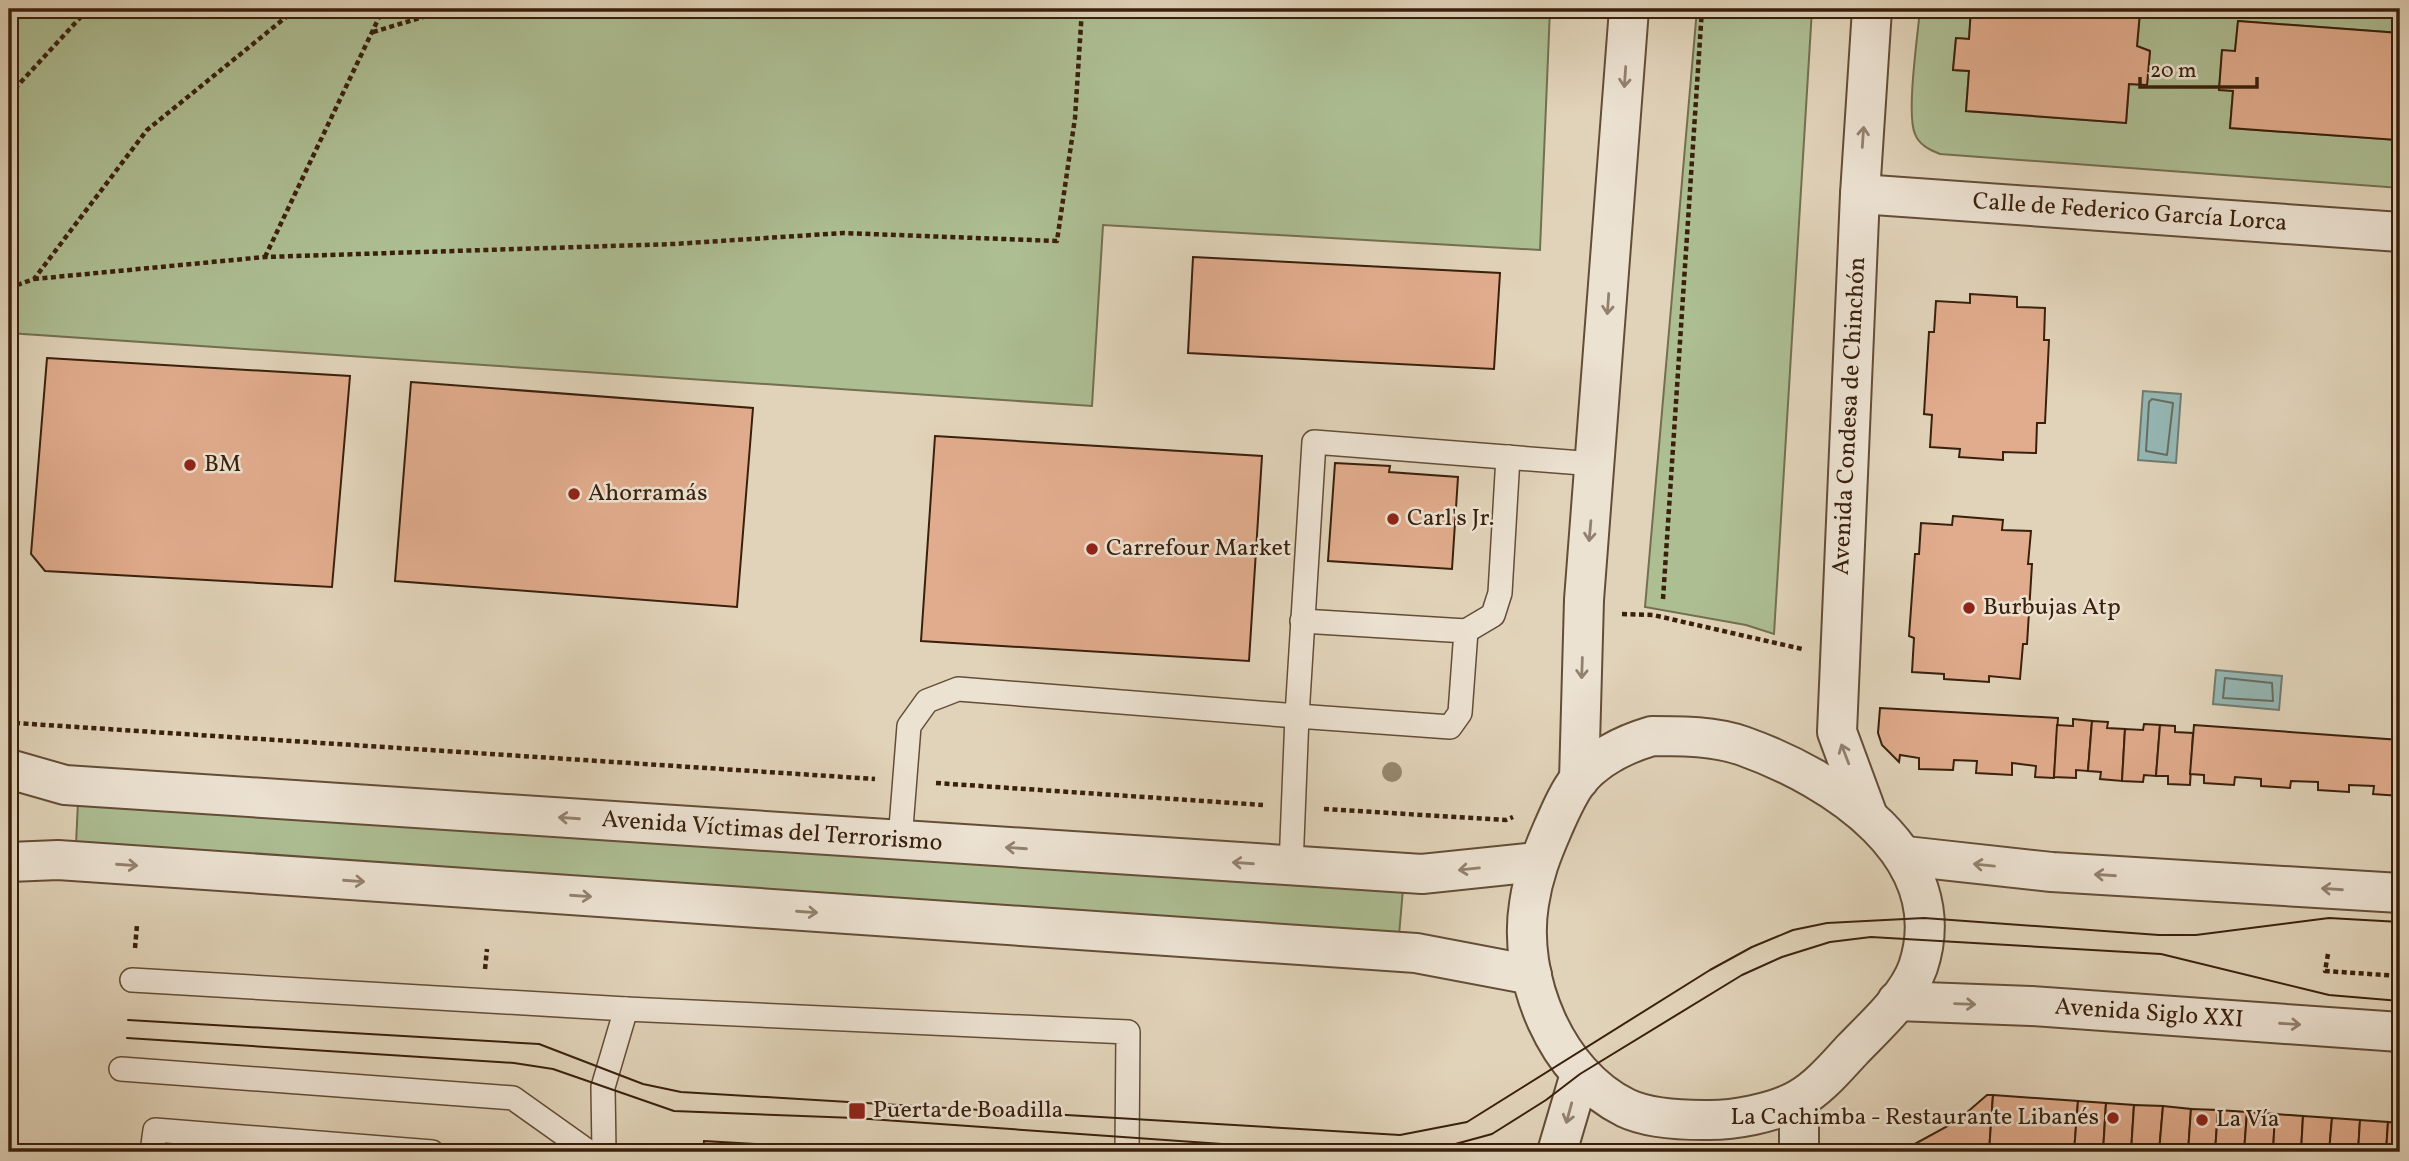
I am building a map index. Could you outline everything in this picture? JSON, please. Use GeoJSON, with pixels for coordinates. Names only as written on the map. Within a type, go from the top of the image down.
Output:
{"type":"FeatureCollection","features":[{"type":"Feature","properties":{"kind":"street"},"geometry":{"type":"LineString","coordinates":[[1579,780],[1584,612],[1629,9]]}},
{"type":"Feature","properties":{"kind":"street","name":"Avenida Condesa de Chinchón"},"geometry":{"type":"LineString","coordinates":[[1869,818],[1837,732],[1860,194],[1872,9]]}},
{"type":"Feature","properties":{"kind":"street","name":"Calle de Federico García Lorca"},"geometry":{"type":"LineString","coordinates":[[1860,194],[2400,232]]}},
{"type":"Feature","properties":{"kind":"street"},"geometry":{"type":"LineString","coordinates":[[1652,736],[1695,736],[1742,746],[1779,762],[1831,787],[1869,818],[1906,856],[1919,888],[1924,940],[1917,970],[1897,1001],[1829,1076],[1799,1100],[1732,1121],[1683,1120],[1627,1108],[1580,1074],[1556,1040],[1532,975],[1528,906],[1537,862],[1559,812],[1579,780],[1605,757],[1630,743],[1652,736]]}},
{"type":"Feature","properties":{"kind":"street","name":"Avenida Víctimas del Terrorismo"},"geometry":{"type":"LineString","coordinates":[[9,769],[65,785],[1422,874],[1537,862]]}},
{"type":"Feature","properties":{"kind":"street"},"geometry":{"type":"LineString","coordinates":[[1906,856],[2052,872],[2400,893]]}},
{"type":"Feature","properties":{"kind":"street"},"geometry":{"type":"LineString","coordinates":[[9,862],[58,860],[1416,953],[1532,975]]}},
{"type":"Feature","properties":{"kind":"street","name":"Avenida Siglo XXI"},"geometry":{"type":"LineString","coordinates":[[1897,1001],[2031,1006],[2400,1032]]}},
{"type":"Feature","properties":{"kind":"street"},"geometry":{"type":"LineString","coordinates":[[1557,1152],[1580,1074]]}},
{"type":"Feature","properties":{"kind":"street"},"geometry":{"type":"LineString","coordinates":[[1799,1100],[1799,1152]]}},
{"type":"Feature","properties":{"kind":"lane"},"geometry":{"type":"LineString","coordinates":[[1291,866],[1302,621],[1314,442],[1595,464]]}},
{"type":"Feature","properties":{"kind":"lane"},"geometry":{"type":"LineString","coordinates":[[1302,621],[1466,631],[1493,615],[1500,593],[1508,457]]}},
{"type":"Feature","properties":{"kind":"lane"},"geometry":{"type":"LineString","coordinates":[[901,840],[909,726],[927,701],[958,689],[1450,727],[1460,713],[1466,631]]}},
{"type":"Feature","properties":{"kind":"lane"},"geometry":{"type":"LineString","coordinates":[[132,980],[626,1009],[1128,1032],[1127,1152]]}},
{"type":"Feature","properties":{"kind":"lane"},"geometry":{"type":"LineString","coordinates":[[604,1152],[603,1087],[626,1009]]}},
{"type":"Feature","properties":{"kind":"lane"},"geometry":{"type":"LineString","coordinates":[[121,1069],[513,1098],[589,1152]]}},
{"type":"Feature","properties":{"kind":"lane"},"geometry":{"type":"LineString","coordinates":[[152,1152],[155,1130],[432,1152]]}},
{"type":"Feature","properties":{"kind":"path"},"geometry":{"type":"LineString","coordinates":[[9,94],[88,9]]}},
{"type":"Feature","properties":{"kind":"path"},"geometry":{"type":"LineString","coordinates":[[34,279],[147,130],[296,9]]}},
{"type":"Feature","properties":{"kind":"path"},"geometry":{"type":"LineString","coordinates":[[265,257],[383,9]]}},
{"type":"Feature","properties":{"kind":"path"},"geometry":{"type":"LineString","coordinates":[[372,33],[450,9]]}},
{"type":"Feature","properties":{"kind":"path"},"geometry":{"type":"LineString","coordinates":[[9,288],[34,279],[265,257],[674,244],[843,233],[1057,241],[1075,118],[1082,9]]}},
{"type":"Feature","properties":{"kind":"path"},"geometry":{"type":"LineString","coordinates":[[1663,599],[1702,9]]}},
{"type":"Feature","properties":{"kind":"path"},"geometry":{"type":"LineString","coordinates":[[1584,612],[1653,615],[1779,643]]}},
{"type":"Feature","properties":{"kind":"path"},"geometry":{"type":"LineString","coordinates":[[9,717],[15,723],[1293,807],[1506,820],[1517,816]]}},
{"type":"Feature","properties":{"kind":"path"},"geometry":{"type":"LineString","coordinates":[[2328,954],[2325,971],[2400,976]]}},
{"type":"Feature","properties":{"kind":"green space"},"geometry":{"type":"Polygon","coordinates":[[[9,9],[1550,9],[1540,250],[1103,225],[1092,406],[9,333],[9,9]]]}},
{"type":"Feature","properties":{"kind":"green space"},"geometry":{"type":"Polygon","coordinates":[[[1697,9],[1812,9],[1774,634],[1746,625],[1645,607],[1697,9]]]}},
{"type":"Feature","properties":{"kind":"green space"},"geometry":{"type":"Polygon","coordinates":[[[1920,9],[1971,9],[1969,39],[1956,38],[1953,70],[1969,71],[1966,111],[2126,123],[2129,84],[2147,85],[2150,51],[2137,46],[2140,13],[2091,9],[2400,9],[2400,33],[2238,21],[2235,51],[2222,51],[2219,89],[2233,91],[2230,128],[2396,140],[2400,100],[2400,188],[1940,154],[1919,141],[1913,124],[1912,92],[1920,9]]]}},
{"type":"Feature","properties":{"kind":"green space"},"geometry":{"type":"Polygon","coordinates":[[[78,802],[1403,889],[1399,935],[76,844],[78,802]]]}},
{"type":"Feature","properties":{"kind":"water"},"geometry":{"type":"Polygon","coordinates":[[[2143,391],[2181,394],[2176,463],[2138,460],[2143,391]]]}},
{"type":"Feature","properties":{"kind":"water"},"geometry":{"type":"Polygon","coordinates":[[[2216,670],[2282,676],[2279,710],[2213,704],[2216,670]]]}},
{"type":"Feature","properties":{"kind":"building"},"geometry":{"type":"Polygon","coordinates":[[[1971,9],[2091,9],[2140,12],[2137,46],[2150,51],[2147,85],[2129,84],[2126,123],[1966,111],[1969,71],[1953,70],[1956,38],[1969,39],[1971,9]]]}},
{"type":"Feature","properties":{"kind":"building"},"geometry":{"type":"Polygon","coordinates":[[[2238,21],[2400,33],[2397,140],[2230,128],[2233,91],[2219,90],[2222,50],[2235,51],[2238,21]]]}},
{"type":"Feature","properties":{"kind":"building"},"geometry":{"type":"Polygon","coordinates":[[[1193,257],[1500,273],[1494,369],[1188,353],[1193,257]]]}},
{"type":"Feature","properties":{"kind":"building"},"geometry":{"type":"Polygon","coordinates":[[[1970,294],[2017,297],[2017,307],[2045,308],[2044,340],[2049,340],[2045,423],[2037,423],[2036,453],[2003,452],[2003,460],[1959,457],[1960,449],[1930,447],[1932,415],[1924,414],[1929,332],[1934,332],[1936,301],[1970,303],[1970,294]]]}},
{"type":"Feature","properties":{"kind":"building","name":"BM"},"geometry":{"type":"Polygon","coordinates":[[[47,358],[350,376],[332,587],[45,571],[31,554],[47,358]]]}},
{"type":"Feature","properties":{"kind":"building","name":"Ahorramás"},"geometry":{"type":"Polygon","coordinates":[[[411,382],[753,408],[737,607],[395,581],[411,382]]]}},
{"type":"Feature","properties":{"kind":"building","name":"Carrefour Market"},"geometry":{"type":"Polygon","coordinates":[[[935,436],[1262,456],[1249,661],[921,641],[935,436]]]}},
{"type":"Feature","properties":{"kind":"building","name":"Carl's Jr."},"geometry":{"type":"Polygon","coordinates":[[[1335,463],[1390,466],[1389,472],[1458,477],[1452,569],[1328,561],[1335,463]]]}},
{"type":"Feature","properties":{"kind":"building"},"geometry":{"type":"Polygon","coordinates":[[[1953,516],[2003,520],[2002,530],[2031,531],[2028,564],[2032,564],[2027,644],[2023,644],[2020,679],[1989,676],[1989,682],[1944,679],[1944,674],[1912,672],[1914,638],[1909,636],[1915,554],[1919,554],[1921,523],[1952,525],[1953,516]]]}},
{"type":"Feature","properties":{"kind":"building"},"geometry":{"type":"Polygon","coordinates":[[[1880,708],[2058,718],[2054,778],[2035,777],[2036,766],[2012,763],[2012,775],[1976,773],[1977,761],[1954,760],[1953,770],[1919,769],[1919,758],[1900,755],[1899,762],[1882,745],[1878,733],[1880,708]]]}},
{"type":"Feature","properties":{"kind":"building"},"geometry":{"type":"Polygon","coordinates":[[[2073,719],[2092,721],[2088,771],[2076,770],[2076,778],[2054,777],[2057,725],[2073,726],[2073,719]]]}},
{"type":"Feature","properties":{"kind":"building"},"geometry":{"type":"Polygon","coordinates":[[[2092,721],[2108,722],[2107,728],[2125,729],[2122,781],[2100,779],[2101,772],[2088,771],[2092,721]]]}},
{"type":"Feature","properties":{"kind":"building"},"geometry":{"type":"Polygon","coordinates":[[[2144,724],[2160,725],[2156,776],[2144,775],[2143,782],[2122,781],[2125,729],[2143,730],[2144,724]]]}},
{"type":"Feature","properties":{"kind":"building"},"geometry":{"type":"Polygon","coordinates":[[[2160,725],[2175,726],[2175,732],[2193,733],[2190,785],[2168,784],[2168,776],[2156,776],[2160,725]]]}},
{"type":"Feature","properties":{"kind":"building"},"geometry":{"type":"Polygon","coordinates":[[[2194,725],[2400,740],[2400,796],[2373,794],[2374,786],[2349,785],[2349,792],[2318,790],[2318,782],[2291,781],[2290,788],[2261,786],[2261,779],[2235,777],[2234,785],[2204,783],[2204,775],[2190,774],[2194,725]]]}},
{"type":"Feature","properties":{"kind":"building"},"geometry":{"type":"Polygon","coordinates":[[[1987,1095],[1993,1095],[1989,1152],[1900,1152],[1957,1121],[1987,1095]]]}},
{"type":"Feature","properties":{"kind":"building"},"geometry":{"type":"Polygon","coordinates":[[[1993,1095],[2078,1101],[2074,1152],[1989,1152],[1993,1095]]]}},
{"type":"Feature","properties":{"kind":"building"},"geometry":{"type":"Polygon","coordinates":[[[2078,1101],[2106,1103],[2103,1152],[2074,1152],[2078,1101]]]}},
{"type":"Feature","properties":{"kind":"building"},"geometry":{"type":"Polygon","coordinates":[[[2106,1103],[2134,1105],[2131,1152],[2103,1152],[2106,1103]]]}},
{"type":"Feature","properties":{"kind":"building"},"geometry":{"type":"Polygon","coordinates":[[[2134,1105],[2163,1106],[2159,1152],[2131,1152],[2134,1105]]]}},
{"type":"Feature","properties":{"kind":"building"},"geometry":{"type":"Polygon","coordinates":[[[2163,1106],[2191,1109],[2188,1152],[2159,1152],[2163,1106]]]}},
{"type":"Feature","properties":{"kind":"building"},"geometry":{"type":"Polygon","coordinates":[[[2191,1109],[2218,1110],[2215,1152],[2188,1152],[2191,1109]]]}},
{"type":"Feature","properties":{"kind":"building"},"geometry":{"type":"Polygon","coordinates":[[[2218,1110],[2247,1112],[2244,1152],[2215,1152],[2218,1110]]]}},
{"type":"Feature","properties":{"kind":"building"},"geometry":{"type":"Polygon","coordinates":[[[2247,1112],[2275,1114],[2273,1152],[2244,1152],[2247,1112]]]}},
{"type":"Feature","properties":{"kind":"building"},"geometry":{"type":"Polygon","coordinates":[[[2275,1114],[2303,1116],[2301,1152],[2273,1152],[2275,1114]]]}},
{"type":"Feature","properties":{"kind":"building"},"geometry":{"type":"Polygon","coordinates":[[[2303,1116],[2332,1118],[2329,1152],[2301,1152],[2303,1116]]]}},
{"type":"Feature","properties":{"kind":"building"},"geometry":{"type":"Polygon","coordinates":[[[2332,1118],[2360,1120],[2358,1152],[2329,1152],[2332,1118]]]}},
{"type":"Feature","properties":{"kind":"building"},"geometry":{"type":"Polygon","coordinates":[[[2360,1120],[2388,1122],[2386,1152],[2358,1152],[2360,1120]]]}},
{"type":"Feature","properties":{"kind":"building"},"geometry":{"type":"Polygon","coordinates":[[[2388,1122],[2400,1123],[2400,1152],[2386,1152],[2388,1122]]]}},
{"type":"Feature","properties":{"kind":"building","name":"Puerta de Boadilla"},"geometry":{"type":"Polygon","coordinates":[[[704,1141],[899,1152],[703,1152],[704,1141]]]}},
{"type":"Feature","properties":{"kind":"tram line"},"geometry":{"type":"LineString","coordinates":[[128,1020],[539,1044],[643,1084],[681,1092],[1400,1135],[1467,1122],[1710,970],[1752,947],[1793,930],[1827,923],[1924,918],[2159,935],[2196,935],[2329,918],[2400,922]]}},
{"type":"Feature","properties":{"kind":"tram line"},"geometry":{"type":"LineString","coordinates":[[1426,1152],[1492,1134],[1546,1100],[1580,1074],[1742,975],[1782,957],[1830,942],[1871,937],[2161,954],[2329,995],[2400,1001]]}},
{"type":"Feature","properties":{"kind":"tram line"},"geometry":{"type":"LineString","coordinates":[[127,1038],[514,1063],[553,1069],[674,1111],[855,1118],[1336,1152]]}},
{"type":"Feature","properties":{"kind":"place","name":"BM"},"geometry":{"type":"Point","coordinates":[190,465]}},
{"type":"Feature","properties":{"kind":"place","name":"Ahorramás"},"geometry":{"type":"Point","coordinates":[574,494]}},
{"type":"Feature","properties":{"kind":"place","name":"Carl's Jr."},"geometry":{"type":"Point","coordinates":[1393,519]}},
{"type":"Feature","properties":{"kind":"place","name":"Carrefour Market"},"geometry":{"type":"Point","coordinates":[1092,549]}},
{"type":"Feature","properties":{"kind":"place","name":"Burbujas Atp"},"geometry":{"type":"Point","coordinates":[1969,608]}},
{"type":"Feature","properties":{"kind":"place","name":"Puerta de Boadilla"},"geometry":{"type":"Point","coordinates":[857,1111]}},
{"type":"Feature","properties":{"kind":"place","name":"La Cachimba - Restaurante Libanés"},"geometry":{"type":"Point","coordinates":[2113,1118]}},
{"type":"Feature","properties":{"kind":"place","name":"La Vía"},"geometry":{"type":"Point","coordinates":[2202,1120]}}]}
